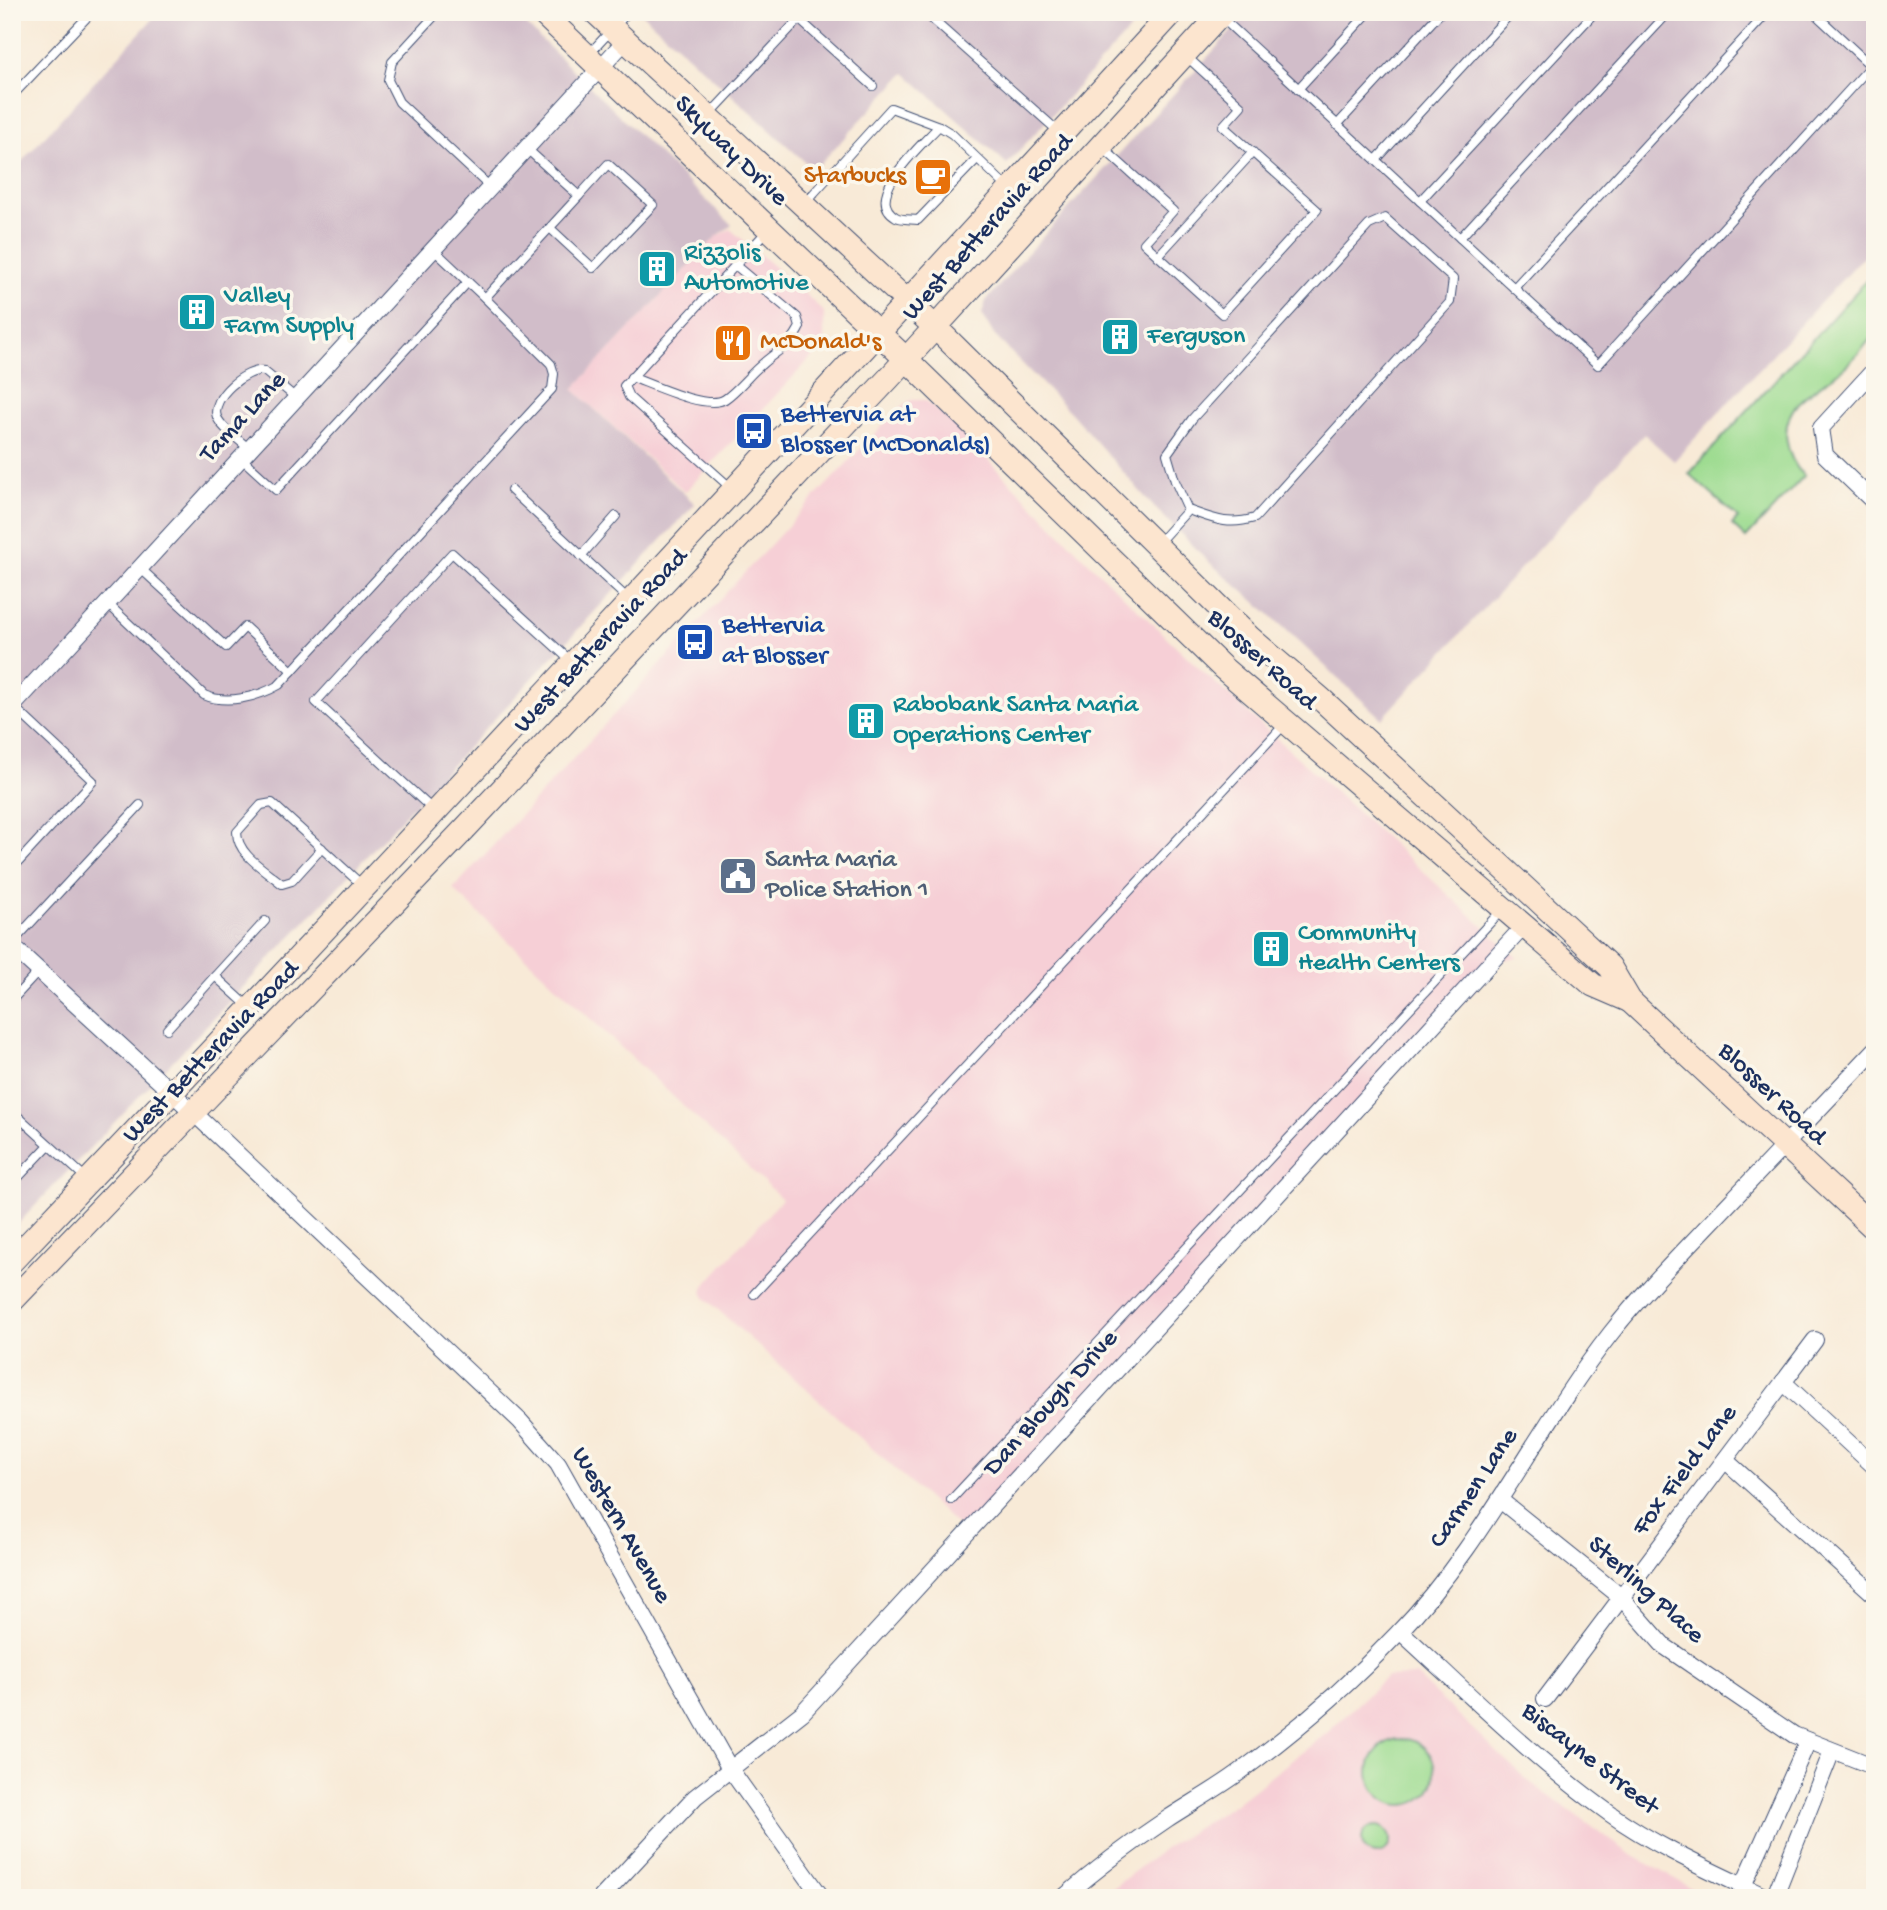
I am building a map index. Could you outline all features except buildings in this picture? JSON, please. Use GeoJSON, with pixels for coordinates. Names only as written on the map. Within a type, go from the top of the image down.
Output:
{"type":"FeatureCollection","features":[{"type":"Feature","properties":{"kind":"main road","name":"Skyway Drive"},"geometry":{"type":"LineString","coordinates":[[541,12],[879,334]]}},
{"type":"Feature","properties":{"kind":"main road","name":"Skyway Drive"},"geometry":{"type":"LineString","coordinates":[[595,12],[622,27],[708,116],[908,301]]}},
{"type":"Feature","properties":{"kind":"main road","name":"West Betteravia Road"},"geometry":{"type":"LineString","coordinates":[[12,1261],[251,1009],[879,334],[1173,12]]}},
{"type":"Feature","properties":{"kind":"main road","name":"West Betteravia Road"},"geometry":{"type":"LineString","coordinates":[[12,1301],[467,826],[907,360],[1221,14]]}},
{"type":"Feature","properties":{"kind":"main road","name":"Blosser Road"},"geometry":{"type":"LineString","coordinates":[[908,301],[1249,637],[1330,708],[1610,967],[1630,1001],[1875,1229]]}},
{"type":"Feature","properties":{"kind":"main road","name":"Blosser Road"},"geometry":{"type":"LineString","coordinates":[[879,334],[1223,668],[1593,985],[1630,1001]]}},
{"type":"Feature","properties":{"kind":"street","name":"Tama Lane"},"geometry":{"type":"LineString","coordinates":[[13,706],[526,148],[622,27]]}},
{"type":"Feature","properties":{"kind":"street"},"geometry":{"type":"LineString","coordinates":[[1875,369],[1821,428],[1825,455],[1875,503]]}},
{"type":"Feature","properties":{"kind":"street","name":"Dan Blough Drive"},"geometry":{"type":"LineString","coordinates":[[601,1898],[695,1797],[802,1713],[1524,926]]}},
{"type":"Feature","properties":{"kind":"street","name":"Western Avenue"},"geometry":{"type":"LineString","coordinates":[[12,944],[510,1411],[558,1464],[730,1769],[822,1898]]}},
{"type":"Feature","properties":{"kind":"street","name":"Carmen Lane"},"geometry":{"type":"LineString","coordinates":[[1063,1898],[1145,1835],[1235,1776],[1293,1732],[1353,1679],[1400,1631],[1448,1574],[1611,1332],[1664,1272],[1875,1051]]}},
{"type":"Feature","properties":{"kind":"street","name":"Fox Field Lane"},"geometry":{"type":"LineString","coordinates":[[1545,1699],[1815,1340]]}},
{"type":"Feature","properties":{"kind":"street"},"geometry":{"type":"LineString","coordinates":[[1783,1382],[1875,1467]]}},
{"type":"Feature","properties":{"kind":"street"},"geometry":{"type":"LineString","coordinates":[[1725,1460],[1875,1595]]}},
{"type":"Feature","properties":{"kind":"street","name":"Sterling Place"},"geometry":{"type":"LineString","coordinates":[[1500,1500],[1621,1597],[1664,1646],[1794,1735],[1875,1767]]}},
{"type":"Feature","properties":{"kind":"street","name":"Biscayne Street"},"geometry":{"type":"LineString","coordinates":[[1400,1631],[1518,1739],[1609,1813],[1684,1858],[1771,1898]]}},
{"type":"Feature","properties":{"kind":"street"},"geometry":{"type":"LineString","coordinates":[[1742,1886],[1808,1741]]}},
{"type":"Feature","properties":{"kind":"street"},"geometry":{"type":"LineString","coordinates":[[1771,1898],[1832,1751]]}},
{"type":"Feature","properties":{"kind":"lane"},"geometry":{"type":"LineString","coordinates":[[12,96],[92,12]]}},
{"type":"Feature","properties":{"kind":"lane"},"geometry":{"type":"LineString","coordinates":[[438,12],[392,62],[388,80],[399,102],[490,187]]}},
{"type":"Feature","properties":{"kind":"lane"},"geometry":{"type":"LineString","coordinates":[[791,12],[873,86]]}},
{"type":"Feature","properties":{"kind":"lane"},"geometry":{"type":"LineString","coordinates":[[924,12],[1061,134]]}},
{"type":"Feature","properties":{"kind":"lane"},"geometry":{"type":"LineString","coordinates":[[1298,89],[1369,12]]}},
{"type":"Feature","properties":{"kind":"lane"},"geometry":{"type":"LineString","coordinates":[[1337,125],[1441,12]]}},
{"type":"Feature","properties":{"kind":"lane"},"geometry":{"type":"LineString","coordinates":[[1376,160],[1512,12]]}},
{"type":"Feature","properties":{"kind":"lane"},"geometry":{"type":"LineString","coordinates":[[1420,201],[1595,12]]}},
{"type":"Feature","properties":{"kind":"lane"},"geometry":{"type":"LineString","coordinates":[[1460,238],[1669,12]]}},
{"type":"Feature","properties":{"kind":"lane"},"geometry":{"type":"LineString","coordinates":[[1514,288],[1768,12]]}},
{"type":"Feature","properties":{"kind":"lane"},"geometry":{"type":"LineString","coordinates":[[1221,14],[1298,89],[1598,365],[1871,66],[1812,12]]}},
{"type":"Feature","properties":{"kind":"lane"},"geometry":{"type":"LineString","coordinates":[[708,116],[799,19]]}},
{"type":"Feature","properties":{"kind":"lane"},"geometry":{"type":"LineString","coordinates":[[1101,146],[1173,211],[1144,243],[1222,314],[1317,210],[1223,125],[1241,106],[1185,54]]}},
{"type":"Feature","properties":{"kind":"lane"},"geometry":{"type":"LineString","coordinates":[[804,204],[891,108],[939,126],[952,134],[1010,190]]}},
{"type":"Feature","properties":{"kind":"lane"},"geometry":{"type":"LineString","coordinates":[[939,126],[888,184],[885,198],[889,211],[897,218],[918,220],[977,159]]}},
{"type":"Feature","properties":{"kind":"lane"},"geometry":{"type":"LineString","coordinates":[[526,148],[579,197]]}},
{"type":"Feature","properties":{"kind":"lane"},"geometry":{"type":"LineString","coordinates":[[1158,256],[1253,152]]}},
{"type":"Feature","properties":{"kind":"lane"},"geometry":{"type":"LineString","coordinates":[[485,298],[608,164],[653,205],[593,268],[550,228]]}},
{"type":"Feature","properties":{"kind":"lane"},"geometry":{"type":"LineString","coordinates":[[1385,218],[1453,279],[1450,302],[1255,518],[1235,524],[1188,510],[1167,454],[1192,419],[1369,225],[1385,218]]}},
{"type":"Feature","properties":{"kind":"lane"},"geometry":{"type":"LineString","coordinates":[[733,490],[629,397],[624,386],[769,229]]}},
{"type":"Feature","properties":{"kind":"lane"},"geometry":{"type":"LineString","coordinates":[[107,603],[204,695],[214,699],[264,693],[278,685],[292,671],[552,389],[554,374],[551,364],[433,249]]}},
{"type":"Feature","properties":{"kind":"lane"},"geometry":{"type":"LineString","coordinates":[[631,377],[715,404],[726,398],[764,362],[795,338],[800,327],[797,317],[735,265]]}},
{"type":"Feature","properties":{"kind":"lane"},"geometry":{"type":"LineString","coordinates":[[296,398],[264,371],[258,370],[234,384],[216,408],[222,424],[276,490],[468,282]]}},
{"type":"Feature","properties":{"kind":"lane"},"geometry":{"type":"LineString","coordinates":[[511,490],[630,601]]}},
{"type":"Feature","properties":{"kind":"lane"},"geometry":{"type":"LineString","coordinates":[[1156,545],[1188,510]]}},
{"type":"Feature","properties":{"kind":"lane"},"geometry":{"type":"LineString","coordinates":[[581,556],[615,516]]}},
{"type":"Feature","properties":{"kind":"lane"},"geometry":{"type":"LineString","coordinates":[[434,811],[316,702],[452,553],[573,662]]}},
{"type":"Feature","properties":{"kind":"lane"},"geometry":{"type":"LineString","coordinates":[[139,568],[226,647],[244,627],[292,671]]}},
{"type":"Feature","properties":{"kind":"lane"},"geometry":{"type":"LineString","coordinates":[[12,869],[93,780],[13,706]]}},
{"type":"Feature","properties":{"kind":"lane"},"geometry":{"type":"LineString","coordinates":[[754,1294],[1286,723]]}},
{"type":"Feature","properties":{"kind":"lane"},"geometry":{"type":"LineString","coordinates":[[322,848],[292,881],[282,884],[253,860],[237,842],[237,832],[261,805],[272,803],[322,848],[364,887]]}},
{"type":"Feature","properties":{"kind":"lane"},"geometry":{"type":"LineString","coordinates":[[12,944],[140,805]]}},
{"type":"Feature","properties":{"kind":"lane"},"geometry":{"type":"LineString","coordinates":[[951,1500],[1503,908]]}},
{"type":"Feature","properties":{"kind":"lane"},"geometry":{"type":"LineString","coordinates":[[167,1029],[265,921]]}},
{"type":"Feature","properties":{"kind":"lane"},"geometry":{"type":"LineString","coordinates":[[12,1000],[39,971]]}},
{"type":"Feature","properties":{"kind":"lane"},"geometry":{"type":"LineString","coordinates":[[215,976],[251,1009]]}},
{"type":"Feature","properties":{"kind":"lane"},"geometry":{"type":"LineString","coordinates":[[12,1111],[89,1181]]}},
{"type":"Feature","properties":{"kind":"lane"},"geometry":{"type":"LineString","coordinates":[[12,1184],[49,1145]]}},
{"type":"Feature","properties":{"kind":"shaded area"},"geometry":{"type":"Polygon","coordinates":[[[159,12],[513,12],[732,225],[716,237],[573,389],[695,504],[322,904],[12,1230],[12,172],[159,12]]]}},
{"type":"Feature","properties":{"kind":"shaded area"},"geometry":{"type":"Polygon","coordinates":[[[640,12],[1146,12],[1007,164],[905,73],[814,170],[640,12]]]}},
{"type":"Feature","properties":{"kind":"shaded area"},"geometry":{"type":"Polygon","coordinates":[[[1249,12],[1875,12],[1875,244],[1674,461],[1644,434],[1382,719],[1208,561],[1153,506],[1072,414],[994,335],[982,314],[986,301],[1025,256],[1249,12]]]}},
{"type":"Feature","properties":{"kind":"shaded area"},"geometry":{"type":"Polygon","coordinates":[[[730,229],[824,312],[824,344],[685,492],[573,389],[716,237],[730,229]]]}},
{"type":"Feature","properties":{"kind":"shaded area"},"geometry":{"type":"Polygon","coordinates":[[[911,400],[925,400],[949,420],[1093,567],[1200,669],[1518,958],[1502,960],[967,1534],[705,1298],[702,1292],[707,1283],[782,1199],[453,889],[799,514],[900,407],[911,400]]]}},
{"type":"Feature","properties":{"kind":"shaded area"},"geometry":{"type":"Polygon","coordinates":[[[1416,1676],[1527,1780],[1630,1854],[1709,1898],[1099,1898],[1167,1847],[1238,1802],[1327,1733],[1386,1677],[1416,1676]]]}},
{"type":"Feature","properties":{"kind":"green space"},"geometry":{"type":"Polygon","coordinates":[[[1875,271],[1875,334],[1846,366],[1803,398],[1792,412],[1786,431],[1787,441],[1793,460],[1804,476],[1746,538],[1732,525],[1738,518],[1689,474],[1875,271]]]}},
{"type":"Feature","properties":{"kind":"green space"},"geometry":{"type":"Polygon","coordinates":[[[1402,1739],[1415,1742],[1425,1749],[1432,1759],[1435,1772],[1432,1785],[1425,1795],[1415,1802],[1402,1805],[1389,1802],[1379,1795],[1372,1785],[1369,1772],[1372,1759],[1379,1749],[1389,1742],[1402,1739]]]}},
{"type":"Feature","properties":{"kind":"green space"},"geometry":{"type":"Polygon","coordinates":[[[1376,1826],[1386,1830],[1390,1840],[1386,1850],[1376,1854],[1366,1850],[1362,1840],[1366,1830],[1376,1826]]]}},
{"type":"Feature","properties":{"kind":"place","name":"Starbucks"},"geometry":{"type":"Point","coordinates":[933,177]}},
{"type":"Feature","properties":{"kind":"place","name":"Rizzolis Automotive"},"geometry":{"type":"Point","coordinates":[657,269]}},
{"type":"Feature","properties":{"kind":"place","name":"Valley Farm Supply"},"geometry":{"type":"Point","coordinates":[197,312]}},
{"type":"Feature","properties":{"kind":"place","name":"Ferguson"},"geometry":{"type":"Point","coordinates":[1120,337]}},
{"type":"Feature","properties":{"kind":"place","name":"McDonald's"},"geometry":{"type":"Point","coordinates":[733,343]}},
{"type":"Feature","properties":{"kind":"place","name":"Bettervia at Blosser (McDonalds)"},"geometry":{"type":"Point","coordinates":[754,431]}},
{"type":"Feature","properties":{"kind":"place","name":"Bettervia at Blosser"},"geometry":{"type":"Point","coordinates":[695,642]}},
{"type":"Feature","properties":{"kind":"place","name":"Rabobank Santa Maria Operations Center"},"geometry":{"type":"Point","coordinates":[866,721]}},
{"type":"Feature","properties":{"kind":"place","name":"Santa Maria Police Station 1"},"geometry":{"type":"Point","coordinates":[738,876]}},
{"type":"Feature","properties":{"kind":"place","name":"Community Health Centers"},"geometry":{"type":"Point","coordinates":[1271,949]}}]}
